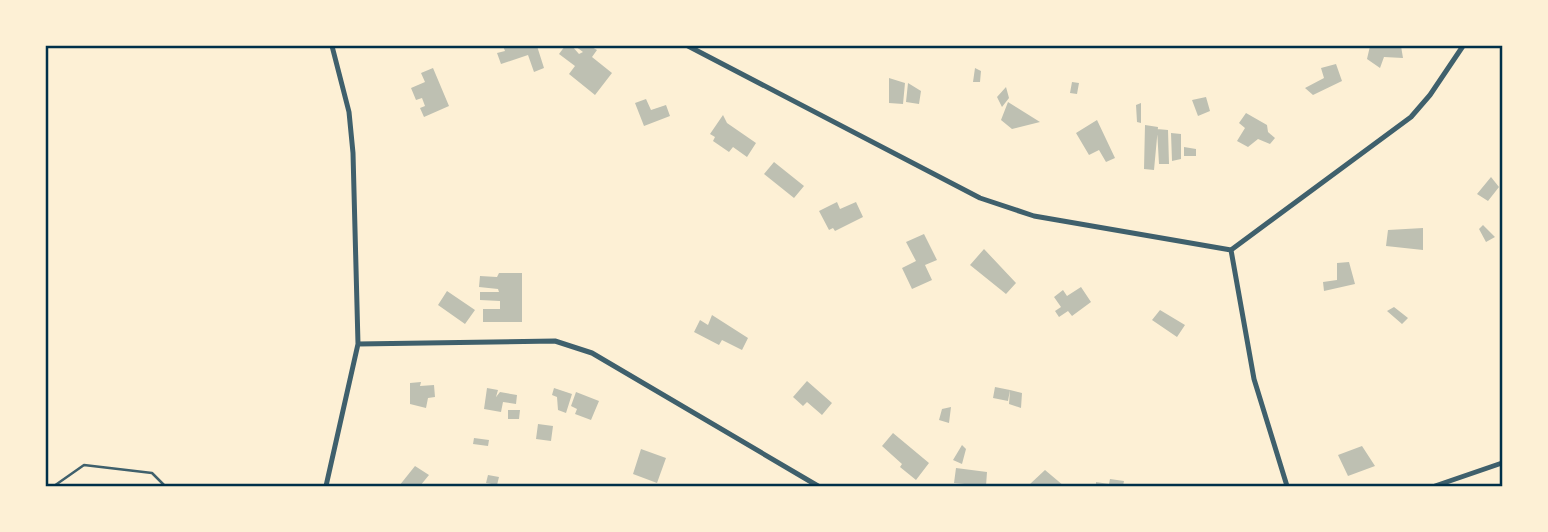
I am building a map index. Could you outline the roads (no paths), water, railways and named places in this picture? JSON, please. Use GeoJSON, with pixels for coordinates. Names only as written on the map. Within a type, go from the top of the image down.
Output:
{"type":"FeatureCollection","features":[{"type":"Feature","properties":{"kind":"street"},"geometry":{"type":"LineString","coordinates":[[326,486],[358,344],[353,153],[349,112],[332,46]]}},
{"type":"Feature","properties":{"kind":"street"},"geometry":{"type":"LineString","coordinates":[[688,46],[980,198],[1034,216],[1231,250],[1411,117],[1430,95],[1463,46]]}},
{"type":"Feature","properties":{"kind":"street"},"geometry":{"type":"LineString","coordinates":[[1231,250],[1254,379],[1287,486]]}},
{"type":"Feature","properties":{"kind":"street"},"geometry":{"type":"LineString","coordinates":[[358,344],[555,341],[573,345],[592,353],[818,486]]}},
{"type":"Feature","properties":{"kind":"street"},"geometry":{"type":"LineString","coordinates":[[1435,486],[1503,463]]}},
{"type":"Feature","properties":{"kind":"lane"},"geometry":{"type":"LineString","coordinates":[[54,486],[84,465],[152,474],[165,486]]}}]}
